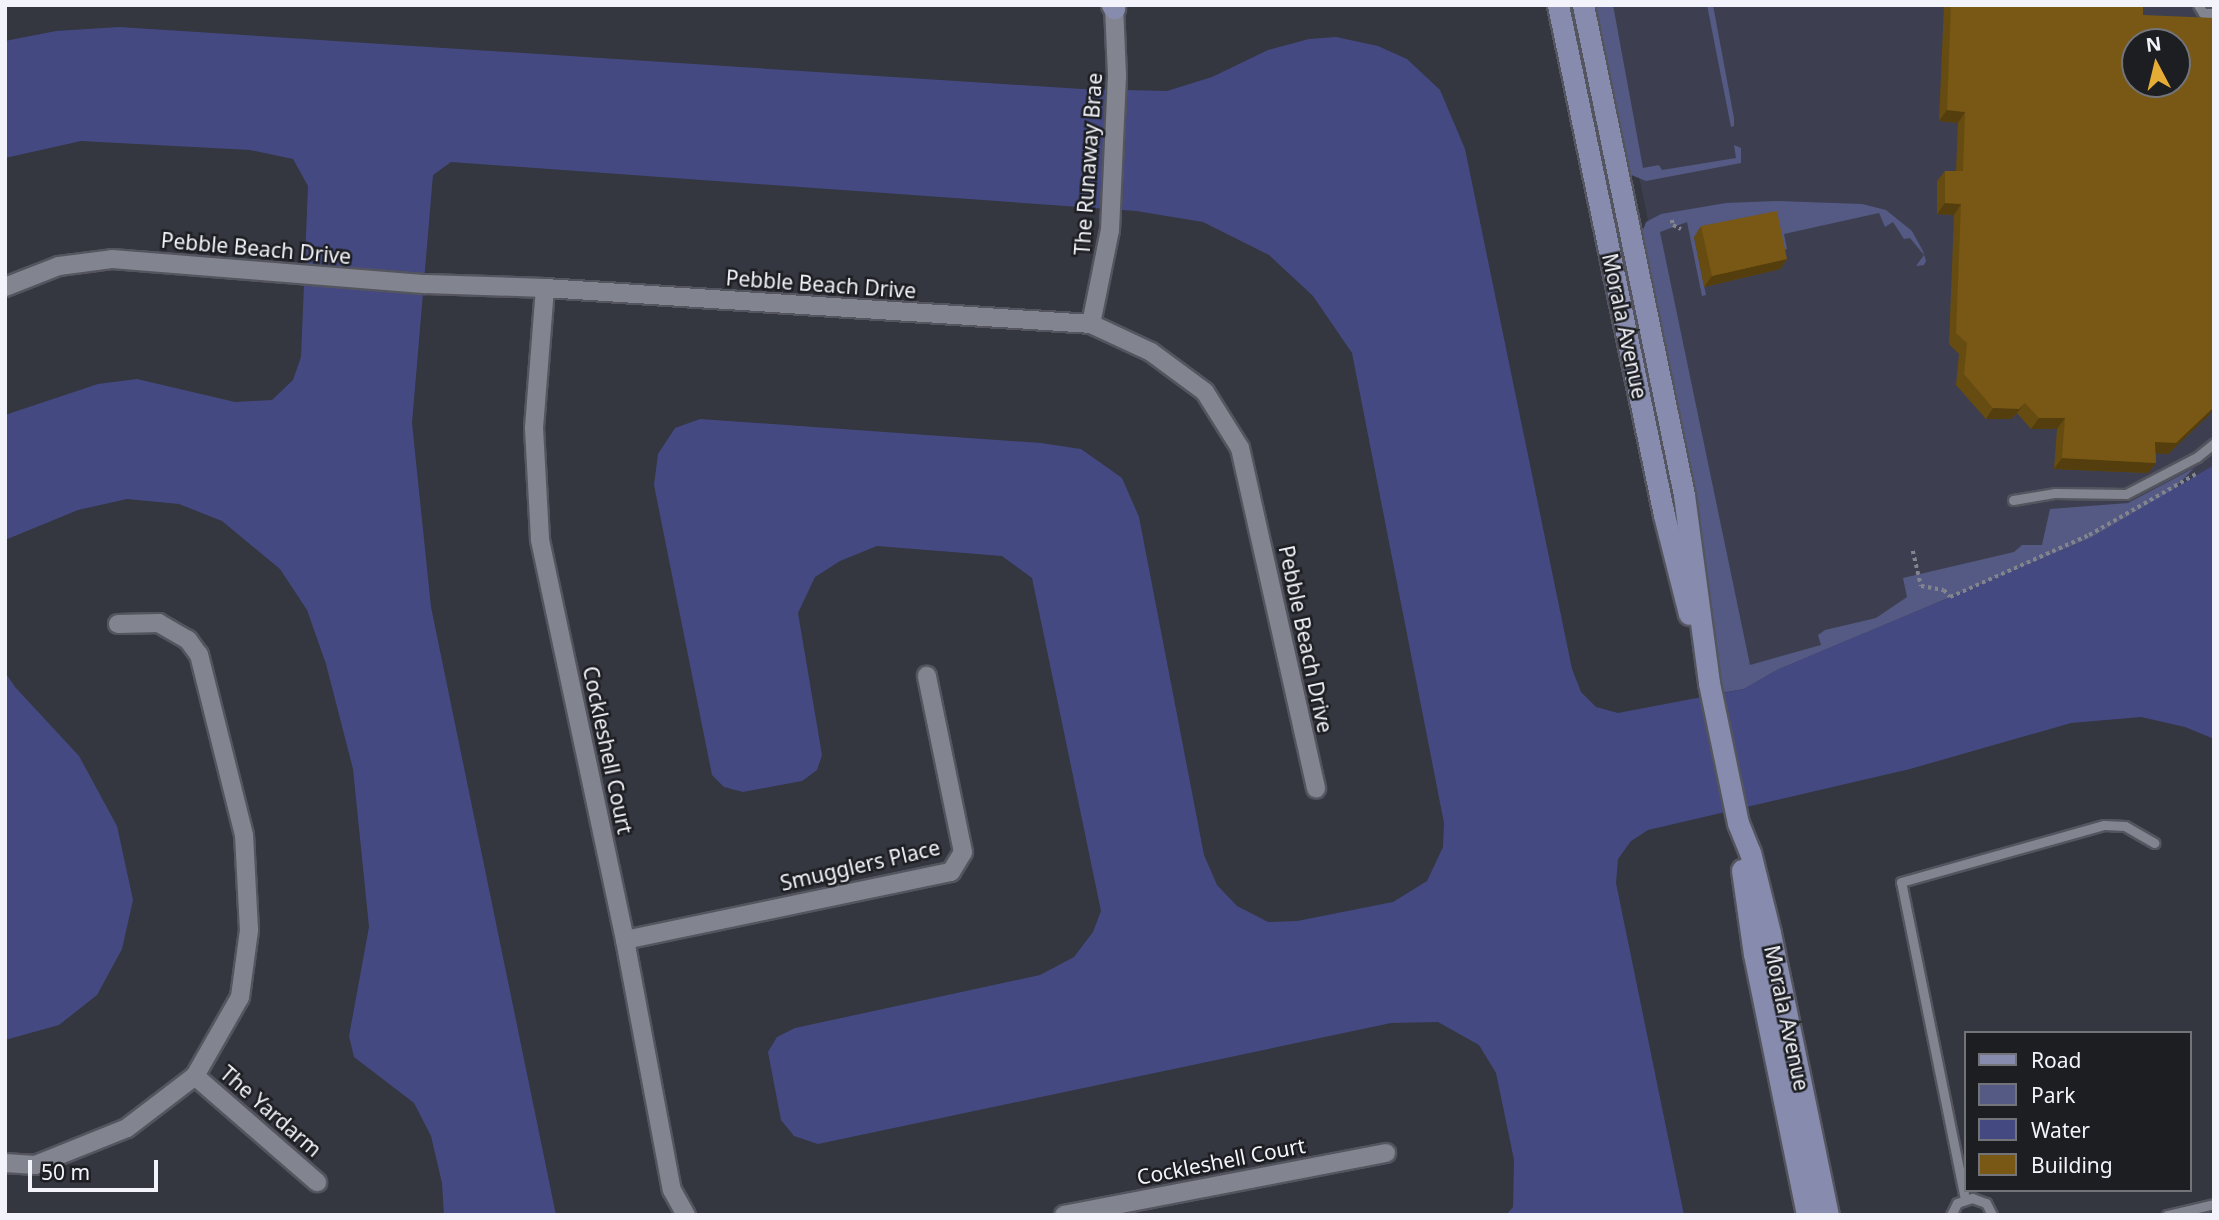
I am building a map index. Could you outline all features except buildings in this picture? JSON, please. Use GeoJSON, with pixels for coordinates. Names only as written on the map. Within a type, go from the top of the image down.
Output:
{"type":"FeatureCollection","features":[{"type":"Feature","properties":{"kind":"main road","name":"Morala Avenue"},"geometry":{"type":"LineString","coordinates":[[1558,5],[1664,515],[1690,619],[1702,644]]}},
{"type":"Feature","properties":{"kind":"main road","name":"Morala Avenue"},"geometry":{"type":"LineString","coordinates":[[1583,5],[1684,495],[1702,618],[1702,644],[1738,822],[1739,853],[1755,961],[1807,1215]]}},
{"type":"Feature","properties":{"kind":"main road","name":"Morala Avenue"},"geometry":{"type":"LineString","coordinates":[[1738,822],[1750,852],[1770,933],[1828,1215]]}},
{"type":"Feature","properties":{"kind":"street","name":"The Runaway Brae"},"geometry":{"type":"LineString","coordinates":[[1091,324],[1108,244],[1111,215],[1117,75],[1114,6]]}},
{"type":"Feature","properties":{"kind":"street","name":"Pebble Beach Drive"},"geometry":{"type":"LineString","coordinates":[[5,287],[60,267],[112,259],[426,284],[545,288],[1091,324],[1151,352],[1205,392],[1240,448],[1315,789]]}},
{"type":"Feature","properties":{"kind":"street","name":"Cockleshell Court"},"geometry":{"type":"LineString","coordinates":[[545,288],[534,428],[540,540],[625,940],[672,1190],[686,1215]]}},
{"type":"Feature","properties":{"kind":"street"},"geometry":{"type":"LineString","coordinates":[[5,1163],[35,1165],[127,1128],[195,1076],[240,997],[249,930],[244,835],[199,656],[188,640],[159,623],[118,624]]}},
{"type":"Feature","properties":{"kind":"street","name":"Smugglers Place"},"geometry":{"type":"LineString","coordinates":[[625,940],[951,872],[963,852],[927,676]]}},
{"type":"Feature","properties":{"kind":"street","name":"The Yardarm"},"geometry":{"type":"LineString","coordinates":[[195,1076],[317,1182]]}},
{"type":"Feature","properties":{"kind":"street","name":"Cockleshell Court"},"geometry":{"type":"LineString","coordinates":[[1064,1215],[1386,1153]]}},
{"type":"Feature","properties":{"kind":"lane"},"geometry":{"type":"LineString","coordinates":[[2198,5],[2203,13],[2214,13]]}},
{"type":"Feature","properties":{"kind":"lane"},"geometry":{"type":"LineString","coordinates":[[2013,500],[2055,493],[2126,494],[2197,457],[2214,443]]}},
{"type":"Feature","properties":{"kind":"lane"},"geometry":{"type":"LineString","coordinates":[[1965,1199],[1901,882],[2104,825],[2125,826],[2155,844]]}},
{"type":"Feature","properties":{"kind":"lane"},"geometry":{"type":"LineString","coordinates":[[1951,1215],[1957,1203],[1965,1199],[1980,1200],[1992,1215]]}},
{"type":"Feature","properties":{"kind":"lane"},"geometry":{"type":"LineString","coordinates":[[2167,1215],[2214,1204]]}},
{"type":"Feature","properties":{"kind":"path"},"geometry":{"type":"LineString","coordinates":[[1672,220],[1673,225],[1681,229]]}},
{"type":"Feature","properties":{"kind":"path"},"geometry":{"type":"LineString","coordinates":[[1913,551],[1921,586],[1944,590],[1950,597],[2089,535],[2201,470]]}},
{"type":"Feature","properties":{"kind":"shaded area"},"geometry":{"type":"Polygon","coordinates":[[[1604,5],[2214,5],[2214,465],[2091,538],[1744,689],[1604,5]]]}},
{"type":"Feature","properties":{"kind":"green space"},"geometry":{"type":"Polygon","coordinates":[[[1594,5],[1613,5],[1643,168],[1659,165],[1662,170],[1736,158],[1734,145],[1741,148],[1741,163],[1646,181],[1629,174],[1594,5]]]}},
{"type":"Feature","properties":{"kind":"green space"},"geometry":{"type":"Polygon","coordinates":[[[1707,5],[1713,5],[1734,118],[1734,126],[1731,127],[1707,5]]]}},
{"type":"Feature","properties":{"kind":"green space"},"geometry":{"type":"Polygon","coordinates":[[[1776,201],[1862,204],[1886,210],[1912,231],[1923,251],[1926,261],[1924,265],[1916,266],[1924,255],[1910,238],[1904,239],[1893,222],[1885,227],[1879,213],[1784,234],[1787,249],[1776,252],[1694,237],[1706,295],[1702,296],[1687,222],[1660,232],[1750,665],[1821,645],[1818,635],[1825,630],[1876,618],[1907,597],[1903,578],[2014,552],[2022,545],[2042,545],[2050,509],[2128,503],[2194,468],[2172,491],[2091,538],[1777,670],[1744,689],[1721,693],[1698,509],[1641,235],[1646,222],[1661,214],[1726,203],[1776,201]]]}},
{"type":"Feature","properties":{"kind":"water"},"geometry":{"type":"Polygon","coordinates":[[[119,27],[1082,89],[1167,91],[1212,77],[1268,50],[1309,39],[1336,37],[1378,46],[1407,59],[1440,90],[1465,149],[1572,669],[1581,692],[1596,707],[1618,713],[1744,689],[1777,670],[2091,538],[2214,465],[2214,739],[2185,727],[2141,717],[2071,723],[1910,769],[1648,830],[1631,841],[1618,859],[1616,883],[1684,1215],[1506,1215],[1513,1207],[1514,1160],[1496,1073],[1479,1045],[1438,1022],[1391,1023],[818,1144],[794,1136],[781,1120],[768,1052],[777,1037],[795,1028],[1040,975],[1074,957],[1093,932],[1101,911],[1032,578],[1002,556],[877,546],[840,561],[815,577],[798,613],[822,755],[817,770],[802,781],[743,792],[724,787],[712,775],[654,485],[658,454],[675,428],[700,419],[1041,443],[1081,449],[1122,478],[1139,517],[1204,855],[1217,885],[1237,906],[1268,922],[1297,921],[1393,902],[1427,881],[1443,847],[1444,823],[1352,353],[1313,296],[1269,255],[1203,222],[1136,211],[451,162],[433,175],[412,423],[431,607],[556,1215],[444,1215],[442,1183],[431,1136],[414,1103],[354,1057],[349,1036],[369,927],[353,769],[326,664],[307,610],[280,569],[222,521],[179,504],[127,499],[78,510],[5,540],[5,415],[98,384],[137,379],[235,402],[272,400],[293,380],[301,357],[308,186],[293,159],[250,150],[81,141],[5,158],[5,41],[56,31],[119,27]]]}},
{"type":"Feature","properties":{"kind":"water"},"geometry":{"type":"Polygon","coordinates":[[[5,672],[15,687],[79,756],[117,826],[133,900],[122,949],[97,995],[59,1025],[5,1040],[5,672]]]}}]}
